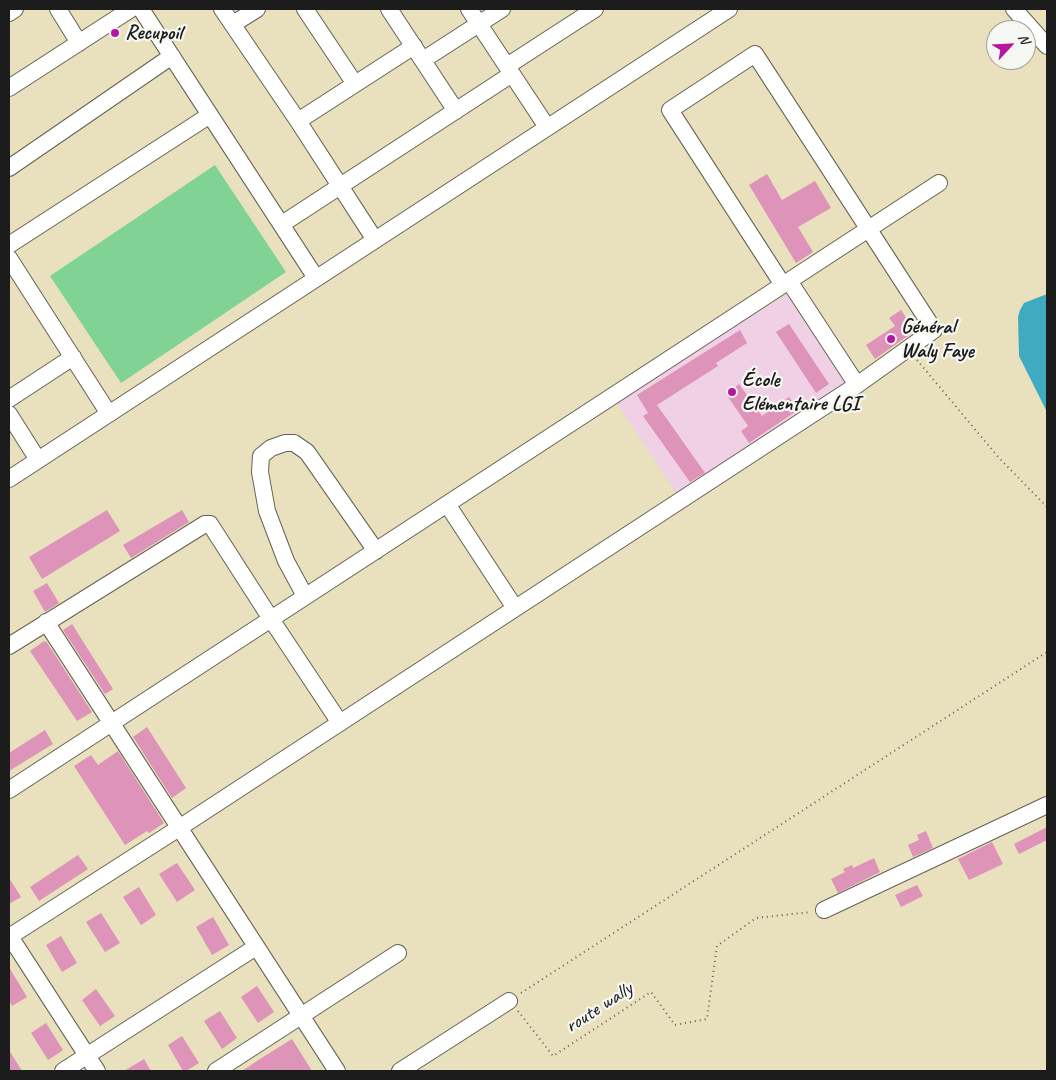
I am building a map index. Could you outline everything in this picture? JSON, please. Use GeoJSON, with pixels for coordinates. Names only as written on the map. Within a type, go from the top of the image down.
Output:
{"type":"FeatureCollection","features":[{"type":"Feature","properties":{"kind":"street"},"geometry":{"type":"LineString","coordinates":[[9,13],[15,9]]}},
{"type":"Feature","properties":{"kind":"street"},"geometry":{"type":"LineString","coordinates":[[58,9],[79,42]]}},
{"type":"Feature","properties":{"kind":"street"},"geometry":{"type":"LineString","coordinates":[[9,88],[131,9]]}},
{"type":"Feature","properties":{"kind":"street"},"geometry":{"type":"LineString","coordinates":[[141,9],[316,278]]}},
{"type":"Feature","properties":{"kind":"street"},"geometry":{"type":"LineString","coordinates":[[222,9],[298,120],[375,240]]}},
{"type":"Feature","properties":{"kind":"street"},"geometry":{"type":"LineString","coordinates":[[233,24],[257,9]]}},
{"type":"Feature","properties":{"kind":"street"},"geometry":{"type":"LineString","coordinates":[[305,9],[356,84]]}},
{"type":"Feature","properties":{"kind":"street"},"geometry":{"type":"LineString","coordinates":[[389,9],[456,111]]}},
{"type":"Feature","properties":{"kind":"street"},"geometry":{"type":"LineString","coordinates":[[469,9],[548,127]]}},
{"type":"Feature","properties":{"kind":"street"},"geometry":{"type":"LineString","coordinates":[[298,120],[356,84],[479,24],[502,9]]}},
{"type":"Feature","properties":{"kind":"street"},"geometry":{"type":"LineString","coordinates":[[282,224],[456,111],[595,9]]}},
{"type":"Feature","properties":{"kind":"street"},"geometry":{"type":"LineString","coordinates":[[9,479],[729,9]]}},
{"type":"Feature","properties":{"kind":"street"},"geometry":{"type":"LineString","coordinates":[[1014,9],[1047,46]]}},
{"type":"Feature","properties":{"kind":"street"},"geometry":{"type":"LineString","coordinates":[[97,1071],[9,936],[179,828],[856,385],[934,330],[755,54],[670,110],[856,385]]}},
{"type":"Feature","properties":{"kind":"street"},"geometry":{"type":"LineString","coordinates":[[9,168],[172,56]]}},
{"type":"Feature","properties":{"kind":"street"},"geometry":{"type":"LineString","coordinates":[[9,244],[210,115]]}},
{"type":"Feature","properties":{"kind":"street"},"geometry":{"type":"LineString","coordinates":[[9,790],[939,183]]}},
{"type":"Feature","properties":{"kind":"street"},"geometry":{"type":"LineString","coordinates":[[9,258],[109,414]]}},
{"type":"Feature","properties":{"kind":"street"},"geometry":{"type":"LineString","coordinates":[[9,397],[73,357]]}},
{"type":"Feature","properties":{"kind":"street"},"geometry":{"type":"LineString","coordinates":[[9,414],[38,460]]}},
{"type":"Feature","properties":{"kind":"street"},"geometry":{"type":"LineString","coordinates":[[305,596],[286,561],[267,511],[260,472],[261,456],[271,448],[285,443],[294,443],[307,452],[376,550]]}},
{"type":"Feature","properties":{"kind":"street"},"geometry":{"type":"LineString","coordinates":[[447,504],[515,608]]}},
{"type":"Feature","properties":{"kind":"street"},"geometry":{"type":"LineString","coordinates":[[9,646],[207,523],[210,524],[340,722]]}},
{"type":"Feature","properties":{"kind":"street"},"geometry":{"type":"LineString","coordinates":[[46,622],[337,1071]]}},
{"type":"Feature","properties":{"kind":"street"},"geometry":{"type":"LineString","coordinates":[[824,910],[1047,805]]}},
{"type":"Feature","properties":{"kind":"street"},"geometry":{"type":"LineString","coordinates":[[63,1071],[256,947]]}},
{"type":"Feature","properties":{"kind":"street"},"geometry":{"type":"LineString","coordinates":[[216,1071],[398,953]]}},
{"type":"Feature","properties":{"kind":"street"},"geometry":{"type":"LineString","coordinates":[[400,1071],[509,1000]]}},
{"type":"Feature","properties":{"kind":"path"},"geometry":{"type":"LineString","coordinates":[[908,349],[1000,458],[1047,506]]}},
{"type":"Feature","properties":{"kind":"path"},"geometry":{"type":"LineString","coordinates":[[509,1000],[1047,652]]}},
{"type":"Feature","properties":{"kind":"path","name":"route wally"},"geometry":{"type":"LineString","coordinates":[[509,1000],[553,1056],[651,992],[675,1025],[707,1019],[717,946],[756,918],[824,910]]}},
{"type":"Feature","properties":{"kind":"shaded area","name":"École Elémentaire LGI"},"geometry":{"type":"Polygon","coordinates":[[[792,292],[848,386],[679,498],[614,398],[792,292]]]}},
{"type":"Feature","properties":{"kind":"green space"},"geometry":{"type":"Polygon","coordinates":[[[215,165],[286,272],[121,383],[50,276],[215,165]]]}},
{"type":"Feature","properties":{"kind":"water"},"geometry":{"type":"Polygon","coordinates":[[[1047,294],[1047,412],[1019,356],[1018,317],[1024,303],[1047,294]]]}},
{"type":"Feature","properties":{"kind":"building"},"geometry":{"type":"Polygon","coordinates":[[[767,174],[782,200],[815,181],[831,208],[798,227],[813,252],[796,263],[749,185],[767,174]]]}},
{"type":"Feature","properties":{"kind":"building","name":"Général Waly Faye"},"geometry":{"type":"Polygon","coordinates":[[[901,310],[915,331],[875,359],[866,345],[895,326],[889,318],[901,310]]]}},
{"type":"Feature","properties":{"kind":"building"},"geometry":{"type":"Polygon","coordinates":[[[789,324],[829,384],[816,393],[776,332],[789,324]]]}},
{"type":"Feature","properties":{"kind":"building"},"geometry":{"type":"Polygon","coordinates":[[[740,330],[747,343],[716,363],[718,366],[657,405],[705,473],[690,482],[643,416],[648,413],[637,395],[740,330]]]}},
{"type":"Feature","properties":{"kind":"building"},"geometry":{"type":"Polygon","coordinates":[[[739,384],[762,416],[789,397],[798,410],[749,443],[741,431],[748,426],[726,394],[739,384]]]}},
{"type":"Feature","properties":{"kind":"building"},"geometry":{"type":"Polygon","coordinates":[[[107,510],[120,531],[42,579],[29,557],[107,510]]]}},
{"type":"Feature","properties":{"kind":"building"},"geometry":{"type":"Polygon","coordinates":[[[182,510],[189,522],[131,558],[123,545],[182,510]]]}},
{"type":"Feature","properties":{"kind":"building"},"geometry":{"type":"Polygon","coordinates":[[[47,583],[59,603],[45,612],[33,591],[47,583]]]}},
{"type":"Feature","properties":{"kind":"building"},"geometry":{"type":"Polygon","coordinates":[[[72,624],[113,689],[105,694],[63,630],[72,624]]]}},
{"type":"Feature","properties":{"kind":"building"},"geometry":{"type":"Polygon","coordinates":[[[46,641],[92,712],[77,721],[30,651],[46,641]]]}},
{"type":"Feature","properties":{"kind":"building"},"geometry":{"type":"Polygon","coordinates":[[[147,727],[186,788],[172,798],[133,737],[147,727]]]}},
{"type":"Feature","properties":{"kind":"building"},"geometry":{"type":"Polygon","coordinates":[[[45,730],[53,744],[9,771],[9,753],[45,730]]]}},
{"type":"Feature","properties":{"kind":"building"},"geometry":{"type":"Polygon","coordinates":[[[118,751],[164,823],[125,845],[74,766],[91,755],[98,765],[118,751]]]}},
{"type":"Feature","properties":{"kind":"building"},"geometry":{"type":"Polygon","coordinates":[[[1047,827],[1047,840],[1019,854],[1014,844],[1047,827]]]}},
{"type":"Feature","properties":{"kind":"building"},"geometry":{"type":"Polygon","coordinates":[[[926,831],[933,848],[913,857],[908,845],[919,840],[917,835],[926,831]]]}},
{"type":"Feature","properties":{"kind":"building"},"geometry":{"type":"Polygon","coordinates":[[[992,842],[1003,864],[969,880],[958,859],[992,842]]]}},
{"type":"Feature","properties":{"kind":"building"},"geometry":{"type":"Polygon","coordinates":[[[78,855],[88,869],[39,901],[30,887],[78,855]]]}},
{"type":"Feature","properties":{"kind":"building"},"geometry":{"type":"Polygon","coordinates":[[[874,858],[880,872],[838,893],[831,879],[845,872],[843,869],[852,865],[853,868],[874,858]]]}},
{"type":"Feature","properties":{"kind":"building"},"geometry":{"type":"Polygon","coordinates":[[[177,863],[195,890],[177,902],[159,874],[177,863]]]}},
{"type":"Feature","properties":{"kind":"building"},"geometry":{"type":"Polygon","coordinates":[[[9,878],[21,897],[9,904],[9,878]]]}},
{"type":"Feature","properties":{"kind":"building"},"geometry":{"type":"Polygon","coordinates":[[[917,885],[923,896],[901,907],[895,895],[917,885]]]}},
{"type":"Feature","properties":{"kind":"building"},"geometry":{"type":"Polygon","coordinates":[[[139,887],[156,915],[141,925],[123,897],[139,887]]]}},
{"type":"Feature","properties":{"kind":"building"},"geometry":{"type":"Polygon","coordinates":[[[101,913],[120,943],[105,952],[86,922],[101,913]]]}},
{"type":"Feature","properties":{"kind":"building"},"geometry":{"type":"Polygon","coordinates":[[[213,917],[229,945],[212,955],[196,927],[213,917]]]}},
{"type":"Feature","properties":{"kind":"building"},"geometry":{"type":"Polygon","coordinates":[[[61,936],[77,963],[62,972],[46,945],[61,936]]]}},
{"type":"Feature","properties":{"kind":"building"},"geometry":{"type":"Polygon","coordinates":[[[9,967],[27,997],[12,1006],[9,1000],[9,967]]]}},
{"type":"Feature","properties":{"kind":"building"},"geometry":{"type":"Polygon","coordinates":[[[257,986],[274,1012],[258,1023],[241,997],[257,986]]]}},
{"type":"Feature","properties":{"kind":"building"},"geometry":{"type":"Polygon","coordinates":[[[96,989],[115,1016],[100,1026],[82,1000],[96,989]]]}},
{"type":"Feature","properties":{"kind":"building"},"geometry":{"type":"Polygon","coordinates":[[[220,1011],[237,1038],[222,1049],[204,1021],[220,1011]]]}},
{"type":"Feature","properties":{"kind":"building"},"geometry":{"type":"Polygon","coordinates":[[[46,1023],[63,1050],[48,1060],[31,1033],[46,1023]]]}},
{"type":"Feature","properties":{"kind":"building"},"geometry":{"type":"Polygon","coordinates":[[[182,1036],[199,1063],[186,1071],[183,1071],[168,1045],[182,1036]]]}},
{"type":"Feature","properties":{"kind":"building"},"geometry":{"type":"Polygon","coordinates":[[[292,1039],[312,1071],[242,1071],[260,1059],[292,1039]]]}},
{"type":"Feature","properties":{"kind":"building"},"geometry":{"type":"Polygon","coordinates":[[[9,1050],[22,1071],[9,1071],[9,1050]]]}},
{"type":"Feature","properties":{"kind":"building"},"geometry":{"type":"Polygon","coordinates":[[[144,1059],[151,1071],[124,1071],[144,1059]]]}},
{"type":"Feature","properties":{"kind":"place","name":"Recupoil"},"geometry":{"type":"Point","coordinates":[115,33]}},
{"type":"Feature","properties":{"kind":"place","name":"Général Waly Faye"},"geometry":{"type":"Point","coordinates":[891,339]}},
{"type":"Feature","properties":{"kind":"place","name":"École Elémentaire LGI"},"geometry":{"type":"Point","coordinates":[732,392]}}]}
